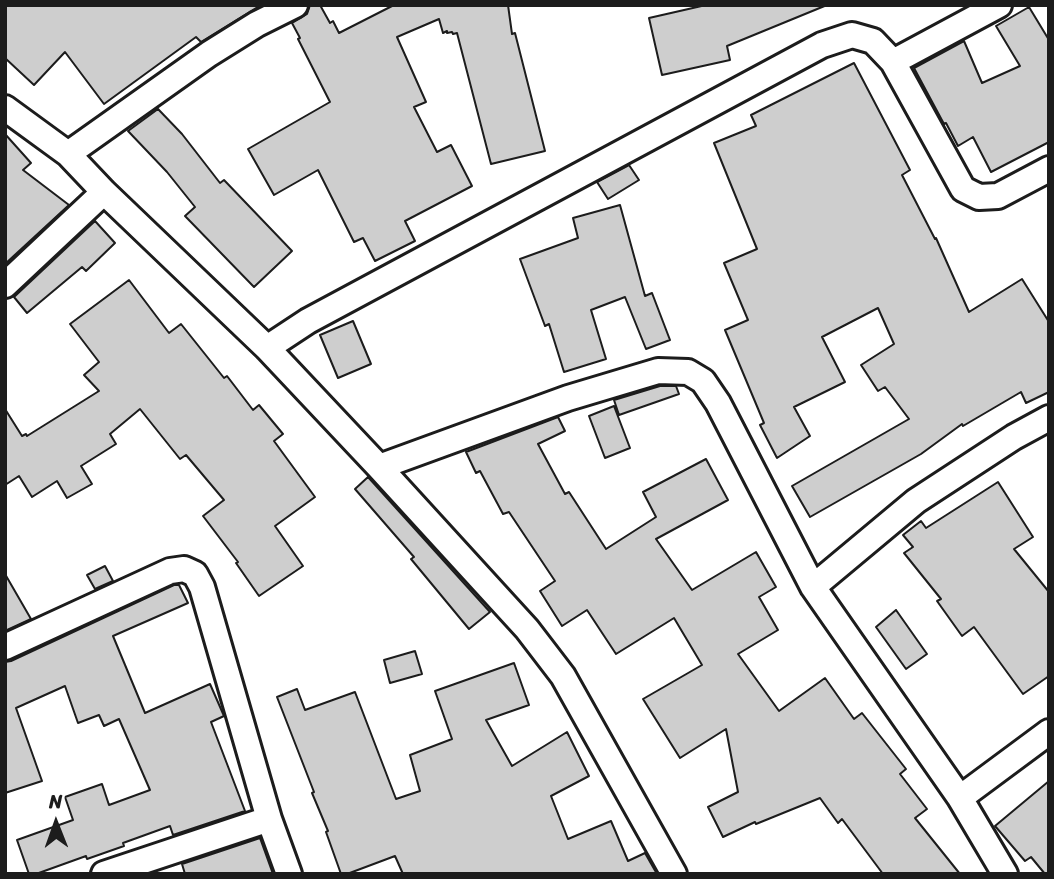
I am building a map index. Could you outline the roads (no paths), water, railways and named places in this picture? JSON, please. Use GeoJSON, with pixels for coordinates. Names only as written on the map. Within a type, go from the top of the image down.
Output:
{"type":"FeatureCollection","features":[{"type":"Feature","properties":{"kind":"street"},"geometry":{"type":"LineString","coordinates":[[68,154],[209,54],[257,24],[295,5]]}},
{"type":"Feature","properties":{"kind":"street"},"geometry":{"type":"LineString","coordinates":[[893,62],[999,5]]}},
{"type":"Feature","properties":{"kind":"street"},"geometry":{"type":"LineString","coordinates":[[267,348],[308,321],[822,45],[852,35],[873,41],[893,62],[963,189],[979,197],[999,196],[1049,169]]}},
{"type":"Feature","properties":{"kind":"street"},"geometry":{"type":"LineString","coordinates":[[5,108],[68,154],[267,348],[527,629],[563,676],[674,874]]}},
{"type":"Feature","properties":{"kind":"street"},"geometry":{"type":"LineString","coordinates":[[5,285],[104,192]]}},
{"type":"Feature","properties":{"kind":"street"},"geometry":{"type":"LineString","coordinates":[[379,467],[568,398],[658,371],[688,372],[703,381],[718,402],[813,587],[960,798],[1005,874]]}},
{"type":"Feature","properties":{"kind":"street"},"geometry":{"type":"LineString","coordinates":[[813,587],[916,501],[1014,437],[1049,418]]}},
{"type":"Feature","properties":{"kind":"street"},"geometry":{"type":"LineString","coordinates":[[5,647],[170,572],[184,569],[195,574],[202,587],[269,819],[289,874]]}},
{"type":"Feature","properties":{"kind":"street"},"geometry":{"type":"LineString","coordinates":[[960,798],[1049,732]]}},
{"type":"Feature","properties":{"kind":"street"},"geometry":{"type":"LineString","coordinates":[[104,874],[269,819]]}}]}
